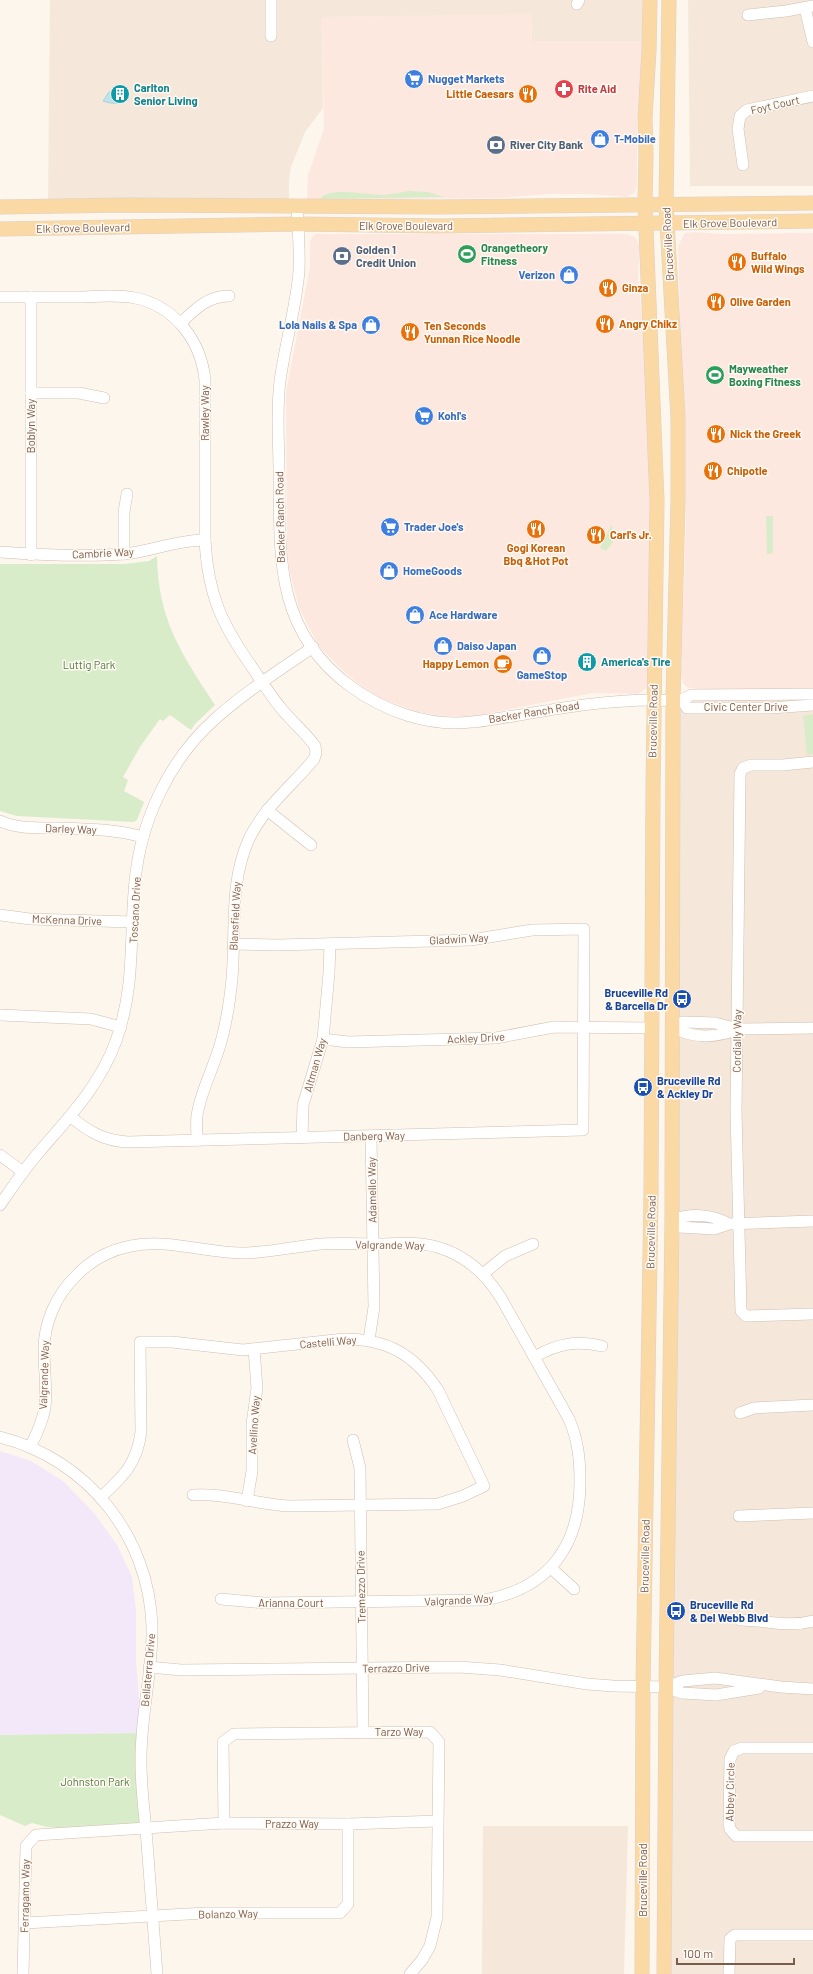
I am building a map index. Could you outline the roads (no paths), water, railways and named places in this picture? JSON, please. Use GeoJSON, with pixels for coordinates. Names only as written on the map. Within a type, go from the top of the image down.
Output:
{"type":"FeatureCollection","features":[{"type":"Feature","properties":{"kind":"main road","name":"Bruceville Road"},"geometry":{"type":"LineString","coordinates":[[642,1974],[643,1687],[651,1194],[656,501],[645,204],[645,118],[650,0]]}},
{"type":"Feature","properties":{"kind":"main road","name":"Bruceville Road"},"geometry":{"type":"LineString","coordinates":[[664,1974],[673,1027],[678,701],[676,594],[678,418],[666,204],[669,0]]}},
{"type":"Feature","properties":{"kind":"main road","name":"Elk Grove Boulevard"},"geometry":{"type":"LineString","coordinates":[[0,207],[126,205],[439,207],[813,203]]}},
{"type":"Feature","properties":{"kind":"main road","name":"Elk Grove Boulevard"},"geometry":{"type":"LineString","coordinates":[[0,229],[298,224],[439,226],[813,221]]}},
{"type":"Feature","properties":{"kind":"main road","name":"Bruceville Road"},"geometry":{"type":"LineString","coordinates":[[653,395],[662,417],[664,480],[671,490],[678,489]]}},
{"type":"Feature","properties":{"kind":"main road","name":"Bruceville Road"},"geometry":{"type":"LineString","coordinates":[[656,501],[663,506],[671,521],[671,570],[676,594]]}},
{"type":"Feature","properties":{"kind":"main road","name":"Bruceville Road"},"geometry":{"type":"LineString","coordinates":[[652,942],[659,970],[660,1013],[663,1019],[673,1027]]}},
{"type":"Feature","properties":{"kind":"main road","name":"Bruceville Road"},"geometry":{"type":"LineString","coordinates":[[651,1139],[657,1166],[658,1210],[663,1218],[672,1220]]}},
{"type":"Feature","properties":{"kind":"street"},"geometry":{"type":"LineString","coordinates":[[271,0],[271,36]]}},
{"type":"Feature","properties":{"kind":"street"},"geometry":{"type":"LineString","coordinates":[[748,15],[809,7],[813,42]]}},
{"type":"Feature","properties":{"kind":"street","name":"Foyt Court"},"geometry":{"type":"LineString","coordinates":[[743,165],[738,129],[740,116],[748,110],[813,96]]}},
{"type":"Feature","properties":{"kind":"street","name":"Backer Ranch Road"},"geometry":{"type":"LineString","coordinates":[[297,206],[299,257],[297,285],[282,370],[279,398],[280,553],[284,581],[290,602],[298,622],[313,647],[336,674],[358,692],[382,706],[422,719],[444,722],[471,722],[593,702],[654,700]]}},
{"type":"Feature","properties":{"kind":"street"},"geometry":{"type":"LineString","coordinates":[[181,323],[204,302],[229,296]]}},
{"type":"Feature","properties":{"kind":"street","name":"Rawley Way"},"geometry":{"type":"LineString","coordinates":[[0,297],[135,298],[165,311],[181,323],[197,347],[204,370],[206,540],[209,580],[219,613],[235,643],[262,683]]}},
{"type":"Feature","properties":{"kind":"street","name":"Boblyn Way"},"geometry":{"type":"LineString","coordinates":[[31,297],[31,555]]}},
{"type":"Feature","properties":{"kind":"street"},"geometry":{"type":"LineString","coordinates":[[31,393],[79,393],[104,398]]}},
{"type":"Feature","properties":{"kind":"street"},"geometry":{"type":"LineString","coordinates":[[124,554],[124,512],[127,494]]}},
{"type":"Feature","properties":{"kind":"street","name":"Cambrie Way"},"geometry":{"type":"LineString","coordinates":[[0,552],[31,555],[124,554],[144,551],[177,542],[206,540]]}},
{"type":"Feature","properties":{"kind":"street","name":"Toscano Drive"},"geometry":{"type":"LineString","coordinates":[[0,1205],[23,1172],[71,1118],[100,1075],[121,1027],[130,988],[135,881],[143,837],[156,800],[173,769],[187,749],[214,719],[313,647]]}},
{"type":"Feature","properties":{"kind":"street","name":"Blansfield Way"},"geometry":{"type":"LineString","coordinates":[[197,1140],[197,1116],[200,1103],[217,1057],[228,1009],[234,944],[235,899],[238,873],[250,837],[267,810],[304,772],[314,759],[316,753],[315,746],[278,705],[262,683]]}},
{"type":"Feature","properties":{"kind":"street","name":"Civic Center Drive"},"geometry":{"type":"LineString","coordinates":[[654,700],[678,701],[691,695],[813,694]]}},
{"type":"Feature","properties":{"kind":"street","name":"Civic Center Drive"},"geometry":{"type":"LineString","coordinates":[[678,701],[687,708],[770,708],[813,705]]}},
{"type":"Feature","properties":{"kind":"street","name":"Cordially Way"},"geometry":{"type":"LineString","coordinates":[[813,762],[783,765],[751,765],[743,768],[741,771],[734,1224],[742,1314],[746,1316],[813,1314]]}},
{"type":"Feature","properties":{"kind":"street"},"geometry":{"type":"LineString","coordinates":[[267,810],[311,845]]}},
{"type":"Feature","properties":{"kind":"street","name":"Darley Way"},"geometry":{"type":"LineString","coordinates":[[0,821],[17,826],[32,828],[110,830],[143,837]]}},
{"type":"Feature","properties":{"kind":"street","name":"McKenna Drive"},"geometry":{"type":"LineString","coordinates":[[0,916],[30,919],[134,922]]}},
{"type":"Feature","properties":{"kind":"street","name":"Gladwin Way"},"geometry":{"type":"LineString","coordinates":[[234,944],[330,944],[471,940],[532,930],[584,930],[583,1028]]}},
{"type":"Feature","properties":{"kind":"street","name":"Altman Way"},"geometry":{"type":"LineString","coordinates":[[302,1138],[303,1105],[323,1039],[330,944]]}},
{"type":"Feature","properties":{"kind":"street"},"geometry":{"type":"LineString","coordinates":[[0,1015],[91,1019],[121,1027]]}},
{"type":"Feature","properties":{"kind":"street"},"geometry":{"type":"LineString","coordinates":[[673,1027],[683,1022],[716,1023],[738,1029],[813,1028]]}},
{"type":"Feature","properties":{"kind":"street","name":"Danberg Way"},"geometry":{"type":"LineString","coordinates":[[71,1118],[95,1135],[113,1141],[128,1142],[583,1130],[583,1028]]}},
{"type":"Feature","properties":{"kind":"street","name":"Ackley Drive"},"geometry":{"type":"LineString","coordinates":[[323,1039],[348,1042],[496,1038],[538,1029],[652,1028]]}},
{"type":"Feature","properties":{"kind":"street","name":"Adamello Way"},"geometry":{"type":"LineString","coordinates":[[369,1340],[374,1307],[372,1136]]}},
{"type":"Feature","properties":{"kind":"street"},"geometry":{"type":"LineString","coordinates":[[0,1155],[23,1172]]}},
{"type":"Feature","properties":{"kind":"street"},"geometry":{"type":"LineString","coordinates":[[672,1220],[682,1216],[709,1216],[734,1224],[813,1222]]}},
{"type":"Feature","properties":{"kind":"street","name":"Valgrande Way"},"geometry":{"type":"LineString","coordinates":[[30,1447],[41,1423],[44,1408],[44,1350],[50,1318],[64,1288],[75,1276],[92,1262],[116,1250],[142,1245],[247,1253],[323,1244],[412,1243],[439,1248],[468,1262],[483,1274],[501,1298],[569,1419],[575,1433],[580,1464],[580,1506],[576,1521],[564,1551],[551,1568],[534,1582],[520,1590],[500,1597],[485,1600],[361,1602]]}},
{"type":"Feature","properties":{"kind":"street"},"geometry":{"type":"LineString","coordinates":[[483,1274],[505,1256],[533,1244]]}},
{"type":"Feature","properties":{"kind":"street","name":"Castelli Way"},"geometry":{"type":"LineString","coordinates":[[101,1497],[129,1468],[140,1445],[140,1342],[172,1342],[233,1350],[344,1339],[369,1340],[398,1350],[419,1365],[438,1390],[484,1486],[463,1496],[438,1504],[289,1506],[247,1501],[220,1495],[193,1495]]}},
{"type":"Feature","properties":{"kind":"street"},"geometry":{"type":"LineString","coordinates":[[534,1357],[549,1349],[566,1343],[589,1342],[602,1346]]}},
{"type":"Feature","properties":{"kind":"street","name":"Avellino Way"},"geometry":{"type":"LineString","coordinates":[[247,1501],[252,1471],[252,1428],[257,1388],[254,1349]]}},
{"type":"Feature","properties":{"kind":"street"},"geometry":{"type":"LineString","coordinates":[[740,1413],[754,1408],[813,1406]]}},
{"type":"Feature","properties":{"kind":"street","name":"Bellaterra Drive"},"geometry":{"type":"LineString","coordinates":[[0,1437],[30,1447],[68,1468],[101,1497],[127,1533],[142,1567],[148,1589],[151,1618],[149,1667],[141,1745],[157,1974]]}},
{"type":"Feature","properties":{"kind":"street","name":"Tremezzo Drive"},"geometry":{"type":"LineString","coordinates":[[353,1440],[360,1468],[363,1732]]}},
{"type":"Feature","properties":{"kind":"street"},"geometry":{"type":"LineString","coordinates":[[739,1516],[813,1513]]}},
{"type":"Feature","properties":{"kind":"street"},"geometry":{"type":"LineString","coordinates":[[551,1568],[574,1590]]}},
{"type":"Feature","properties":{"kind":"street","name":"Arianna Court"},"geometry":{"type":"LineString","coordinates":[[221,1599],[264,1603],[361,1602]]}},
{"type":"Feature","properties":{"kind":"street"},"geometry":{"type":"LineString","coordinates":[[740,1620],[774,1624],[800,1624],[813,1621]]}},
{"type":"Feature","properties":{"kind":"street","name":"Terrazzo Drive"},"geometry":{"type":"LineString","coordinates":[[149,1667],[181,1670],[483,1668],[587,1684],[666,1687]]}},
{"type":"Feature","properties":{"kind":"street"},"geometry":{"type":"LineString","coordinates":[[666,1687],[683,1682],[715,1678],[781,1687],[813,1689]]}},
{"type":"Feature","properties":{"kind":"street"},"geometry":{"type":"LineString","coordinates":[[666,1687],[682,1693],[716,1694],[745,1689],[781,1687]]}},
{"type":"Feature","properties":{"kind":"street","name":"Tarzo Way"},"geometry":{"type":"LineString","coordinates":[[224,1824],[223,1742],[234,1734],[430,1732],[439,1742],[436,1927],[426,1953],[410,1974]]}},
{"type":"Feature","properties":{"kind":"street","name":"Abbey Circle"},"geometry":{"type":"LineString","coordinates":[[813,1748],[742,1748],[734,1751],[730,1758],[729,1823],[730,1829],[736,1836],[813,1836]]}},
{"type":"Feature","properties":{"kind":"street","name":"Prazzo Way"},"geometry":{"type":"LineString","coordinates":[[146,1828],[224,1824],[348,1824],[438,1821]]}},
{"type":"Feature","properties":{"kind":"street","name":"Bolanzo Way"},"geometry":{"type":"LineString","coordinates":[[25,1923],[206,1913],[340,1913],[348,1904],[348,1824]]}},
{"type":"Feature","properties":{"kind":"street","name":"Ferragamo Way"},"geometry":{"type":"LineString","coordinates":[[23,1974],[26,1846],[36,1834],[146,1828]]}},
{"type":"Feature","properties":{"kind":"street"},"geometry":{"type":"LineString","coordinates":[[729,1974],[730,1939],[735,1935],[813,1935]]}},
{"type":"Feature","properties":{"kind":"water"},"geometry":{"type":"Polygon","coordinates":[[[109,92],[122,93],[128,97],[120,103],[109,103],[103,101],[109,92]]]}},
{"type":"Feature","properties":{"kind":"place","name":"Nugget Markets"},"geometry":{"type":"Point","coordinates":[414,79]}},
{"type":"Feature","properties":{"kind":"place","name":"Rite Aid"},"geometry":{"type":"Point","coordinates":[564,89]}},
{"type":"Feature","properties":{"kind":"place","name":"Carlton Senior Living"},"geometry":{"type":"Point","coordinates":[120,94]}},
{"type":"Feature","properties":{"kind":"place","name":"Little Caesars"},"geometry":{"type":"Point","coordinates":[528,94]}},
{"type":"Feature","properties":{"kind":"place","name":"T-Mobile"},"geometry":{"type":"Point","coordinates":[600,139]}},
{"type":"Feature","properties":{"kind":"place","name":"River City Bank"},"geometry":{"type":"Point","coordinates":[496,145]}},
{"type":"Feature","properties":{"kind":"place","name":"Orangetheory Fitness"},"geometry":{"type":"Point","coordinates":[467,254]}},
{"type":"Feature","properties":{"kind":"place","name":"Golden 1 Credit Union"},"geometry":{"type":"Point","coordinates":[342,256]}},
{"type":"Feature","properties":{"kind":"place","name":"Buffalo Wild Wings"},"geometry":{"type":"Point","coordinates":[737,262]}},
{"type":"Feature","properties":{"kind":"place","name":"Verizon"},"geometry":{"type":"Point","coordinates":[569,275]}},
{"type":"Feature","properties":{"kind":"place","name":"Ginza"},"geometry":{"type":"Point","coordinates":[608,288]}},
{"type":"Feature","properties":{"kind":"place","name":"Olive Garden"},"geometry":{"type":"Point","coordinates":[716,302]}},
{"type":"Feature","properties":{"kind":"place","name":"Angry Chikz"},"geometry":{"type":"Point","coordinates":[605,324]}},
{"type":"Feature","properties":{"kind":"place","name":"Lola Nails & Spa"},"geometry":{"type":"Point","coordinates":[371,325]}},
{"type":"Feature","properties":{"kind":"place","name":"Ten Seconds Yunnan Rice Noodle"},"geometry":{"type":"Point","coordinates":[410,332]}},
{"type":"Feature","properties":{"kind":"place","name":"Mayweather Boxing Fitness"},"geometry":{"type":"Point","coordinates":[715,375]}},
{"type":"Feature","properties":{"kind":"place","name":"Kohl's"},"geometry":{"type":"Point","coordinates":[424,416]}},
{"type":"Feature","properties":{"kind":"place","name":"Nick the Greek"},"geometry":{"type":"Point","coordinates":[716,434]}},
{"type":"Feature","properties":{"kind":"place","name":"Chipotle"},"geometry":{"type":"Point","coordinates":[713,471]}},
{"type":"Feature","properties":{"kind":"place","name":"Trader Joe's"},"geometry":{"type":"Point","coordinates":[390,527]}},
{"type":"Feature","properties":{"kind":"place","name":"Gogi Korean Bbq &Hot Pot"},"geometry":{"type":"Point","coordinates":[536,529]}},
{"type":"Feature","properties":{"kind":"place","name":"Carl's Jr."},"geometry":{"type":"Point","coordinates":[596,535]}},
{"type":"Feature","properties":{"kind":"place","name":"HomeGoods"},"geometry":{"type":"Point","coordinates":[389,571]}},
{"type":"Feature","properties":{"kind":"place","name":"Ace Hardware"},"geometry":{"type":"Point","coordinates":[415,615]}},
{"type":"Feature","properties":{"kind":"place","name":"Daiso Japan"},"geometry":{"type":"Point","coordinates":[443,646]}},
{"type":"Feature","properties":{"kind":"place","name":"GameStop"},"geometry":{"type":"Point","coordinates":[542,656]}},
{"type":"Feature","properties":{"kind":"place","name":"America's Tire"},"geometry":{"type":"Point","coordinates":[587,662]}},
{"type":"Feature","properties":{"kind":"place","name":"Happy Lemon"},"geometry":{"type":"Point","coordinates":[503,664]}},
{"type":"Feature","properties":{"kind":"place","name":"Bruceville Rd & Barcella Dr"},"geometry":{"type":"Point","coordinates":[682,999]}},
{"type":"Feature","properties":{"kind":"place","name":"Bruceville Rd & Ackley Dr"},"geometry":{"type":"Point","coordinates":[643,1087]}},
{"type":"Feature","properties":{"kind":"place","name":"Bruceville Rd & Del Webb Blvd"},"geometry":{"type":"Point","coordinates":[676,1611]}},
{"type":"Feature","properties":{"kind":"park label","name":"Luttig Park"},"geometry":{"type":"Point","coordinates":[89,665]}},
{"type":"Feature","properties":{"kind":"park label","name":"Johnston Park"},"geometry":{"type":"Point","coordinates":[95,1782]}}]}
